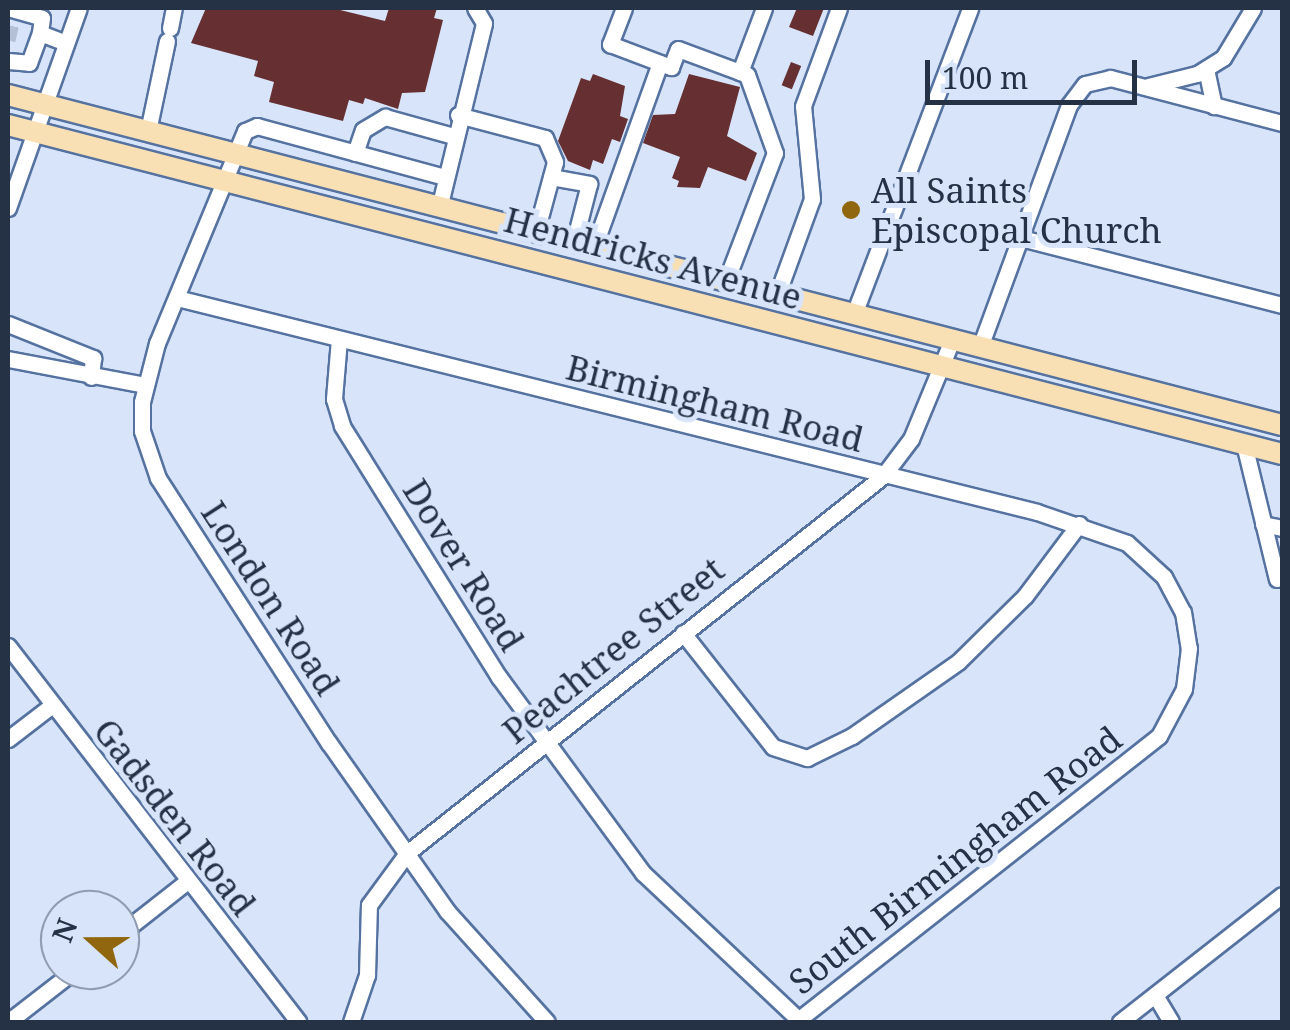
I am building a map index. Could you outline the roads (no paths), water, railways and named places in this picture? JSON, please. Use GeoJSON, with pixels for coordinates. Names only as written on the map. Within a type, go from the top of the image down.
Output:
{"type":"FeatureCollection","features":[{"type":"Feature","properties":{"kind":"main road","name":"Hendricks Avenue"},"geometry":{"type":"LineString","coordinates":[[8,96],[1274,422]]}},
{"type":"Feature","properties":{"kind":"main road","name":"Hendricks Avenue"},"geometry":{"type":"LineString","coordinates":[[8,125],[1282,454]]}},
{"type":"Feature","properties":{"kind":"main road"},"geometry":{"type":"LineString","coordinates":[[432,234],[438,208]]}},
{"type":"Feature","properties":{"kind":"main road"},"geometry":{"type":"LineString","coordinates":[[584,244],[592,275]]}},
{"type":"Feature","properties":{"kind":"main road"},"geometry":{"type":"LineString","coordinates":[[770,322],[777,295]]}},
{"type":"Feature","properties":{"kind":"main road"},"geometry":{"type":"LineString","coordinates":[[1252,446],[1274,422]]}},
{"type":"Feature","properties":{"kind":"street"},"geometry":{"type":"LineString","coordinates":[[8,208],[79,8]]}},
{"type":"Feature","properties":{"kind":"street"},"geometry":{"type":"LineString","coordinates":[[148,131],[174,8]]}},
{"type":"Feature","properties":{"kind":"street"},"geometry":{"type":"LineString","coordinates":[[438,208],[442,176],[484,23],[475,8]]}},
{"type":"Feature","properties":{"kind":"street"},"geometry":{"type":"LineString","coordinates":[[624,8],[610,44],[671,67],[678,49],[747,75],[775,152],[726,281]]}},
{"type":"Feature","properties":{"kind":"street"},"geometry":{"type":"LineString","coordinates":[[740,72],[764,8]]}},
{"type":"Feature","properties":{"kind":"street"},"geometry":{"type":"LineString","coordinates":[[777,295],[812,199],[803,106],[839,8]]}},
{"type":"Feature","properties":{"kind":"street"},"geometry":{"type":"LineString","coordinates":[[854,314],[970,8]]}},
{"type":"Feature","properties":{"kind":"street"},"geometry":{"type":"LineString","coordinates":[[1144,87],[1206,69],[1235,44],[1253,8]]}},
{"type":"Feature","properties":{"kind":"street"},"geometry":{"type":"LineString","coordinates":[[8,60],[29,63],[42,18],[12,14]]}},
{"type":"Feature","properties":{"kind":"street"},"geometry":{"type":"LineString","coordinates":[[40,33],[66,43]]}},
{"type":"Feature","properties":{"kind":"street"},"geometry":{"type":"LineString","coordinates":[[584,244],[660,63]]}},
{"type":"Feature","properties":{"kind":"street"},"geometry":{"type":"LineString","coordinates":[[1206,69],[1214,106]]}},
{"type":"Feature","properties":{"kind":"street"},"geometry":{"type":"LineString","coordinates":[[980,347],[1077,92],[1110,78],[1282,124]]}},
{"type":"Feature","properties":{"kind":"street"},"geometry":{"type":"LineString","coordinates":[[458,115],[545,138],[555,162],[536,232]]}},
{"type":"Feature","properties":{"kind":"street"},"geometry":{"type":"LineString","coordinates":[[355,152],[363,130],[385,116],[453,136]]}},
{"type":"Feature","properties":{"kind":"street"},"geometry":{"type":"LineString","coordinates":[[231,151],[244,131],[257,126],[442,176]]}},
{"type":"Feature","properties":{"kind":"street"},"geometry":{"type":"LineString","coordinates":[[8,151],[27,156]]}},
{"type":"Feature","properties":{"kind":"street","name":"London Road"},"geometry":{"type":"LineString","coordinates":[[231,151],[225,181],[145,386],[142,431],[158,478],[406,853],[463,930],[547,1022]]}},
{"type":"Feature","properties":{"kind":"street"},"geometry":{"type":"LineString","coordinates":[[551,177],[588,184],[584,244]]}},
{"type":"Feature","properties":{"kind":"street"},"geometry":{"type":"LineString","coordinates":[[1021,238],[1282,305]]}},
{"type":"Feature","properties":{"kind":"street","name":"Birmingham Road"},"geometry":{"type":"LineString","coordinates":[[177,298],[1079,524],[1127,543],[1149,560],[1172,588],[1188,634]]}},
{"type":"Feature","properties":{"kind":"street"},"geometry":{"type":"LineString","coordinates":[[8,324],[94,358],[91,377]]}},
{"type":"Feature","properties":{"kind":"street","name":"Dover Road"},"geometry":{"type":"LineString","coordinates":[[339,339],[334,399],[342,426],[547,742],[642,873],[797,1021]]}},
{"type":"Feature","properties":{"kind":"street","name":"Peachtree Street"},"geometry":{"type":"LineString","coordinates":[[351,1022],[367,975],[369,905],[406,853],[883,476],[911,440],[945,366],[952,340]]}},
{"type":"Feature","properties":{"kind":"street"},"geometry":{"type":"LineString","coordinates":[[8,359],[145,386]]}},
{"type":"Feature","properties":{"kind":"street"},"geometry":{"type":"LineString","coordinates":[[1252,446],[1262,524],[1277,579]]}},
{"type":"Feature","properties":{"kind":"street"},"geometry":{"type":"LineString","coordinates":[[683,633],[773,747],[798,758],[821,754],[958,662],[1025,596],[1079,524]]}},
{"type":"Feature","properties":{"kind":"street"},"geometry":{"type":"LineString","coordinates":[[1262,524],[1282,528]]}},
{"type":"Feature","properties":{"kind":"street","name":"South Birmingham Road"},"geometry":{"type":"LineString","coordinates":[[797,1021],[1144,752],[1168,724],[1184,689],[1188,634]]}},
{"type":"Feature","properties":{"kind":"street","name":"Gadsden Road"},"geometry":{"type":"LineString","coordinates":[[8,646],[186,882],[298,1022]]}},
{"type":"Feature","properties":{"kind":"street"},"geometry":{"type":"LineString","coordinates":[[8,740],[51,706]]}},
{"type":"Feature","properties":{"kind":"street"},"geometry":{"type":"LineString","coordinates":[[140,918],[186,882]]}},
{"type":"Feature","properties":{"kind":"street"},"geometry":{"type":"LineString","coordinates":[[1120,1022],[1282,895]]}},
{"type":"Feature","properties":{"kind":"street"},"geometry":{"type":"LineString","coordinates":[[8,1022],[49,990]]}},
{"type":"Feature","properties":{"kind":"street"},"geometry":{"type":"LineString","coordinates":[[1156,994],[1171,1022]]}},
{"type":"Feature","properties":{"kind":"tunnel"},"geometry":{"type":"LineString","coordinates":[[8,40],[12,22]]}},
{"type":"Feature","properties":{"kind":"place","name":"All Saints Episcopal Church"},"geometry":{"type":"Point","coordinates":[851,210]}}]}
